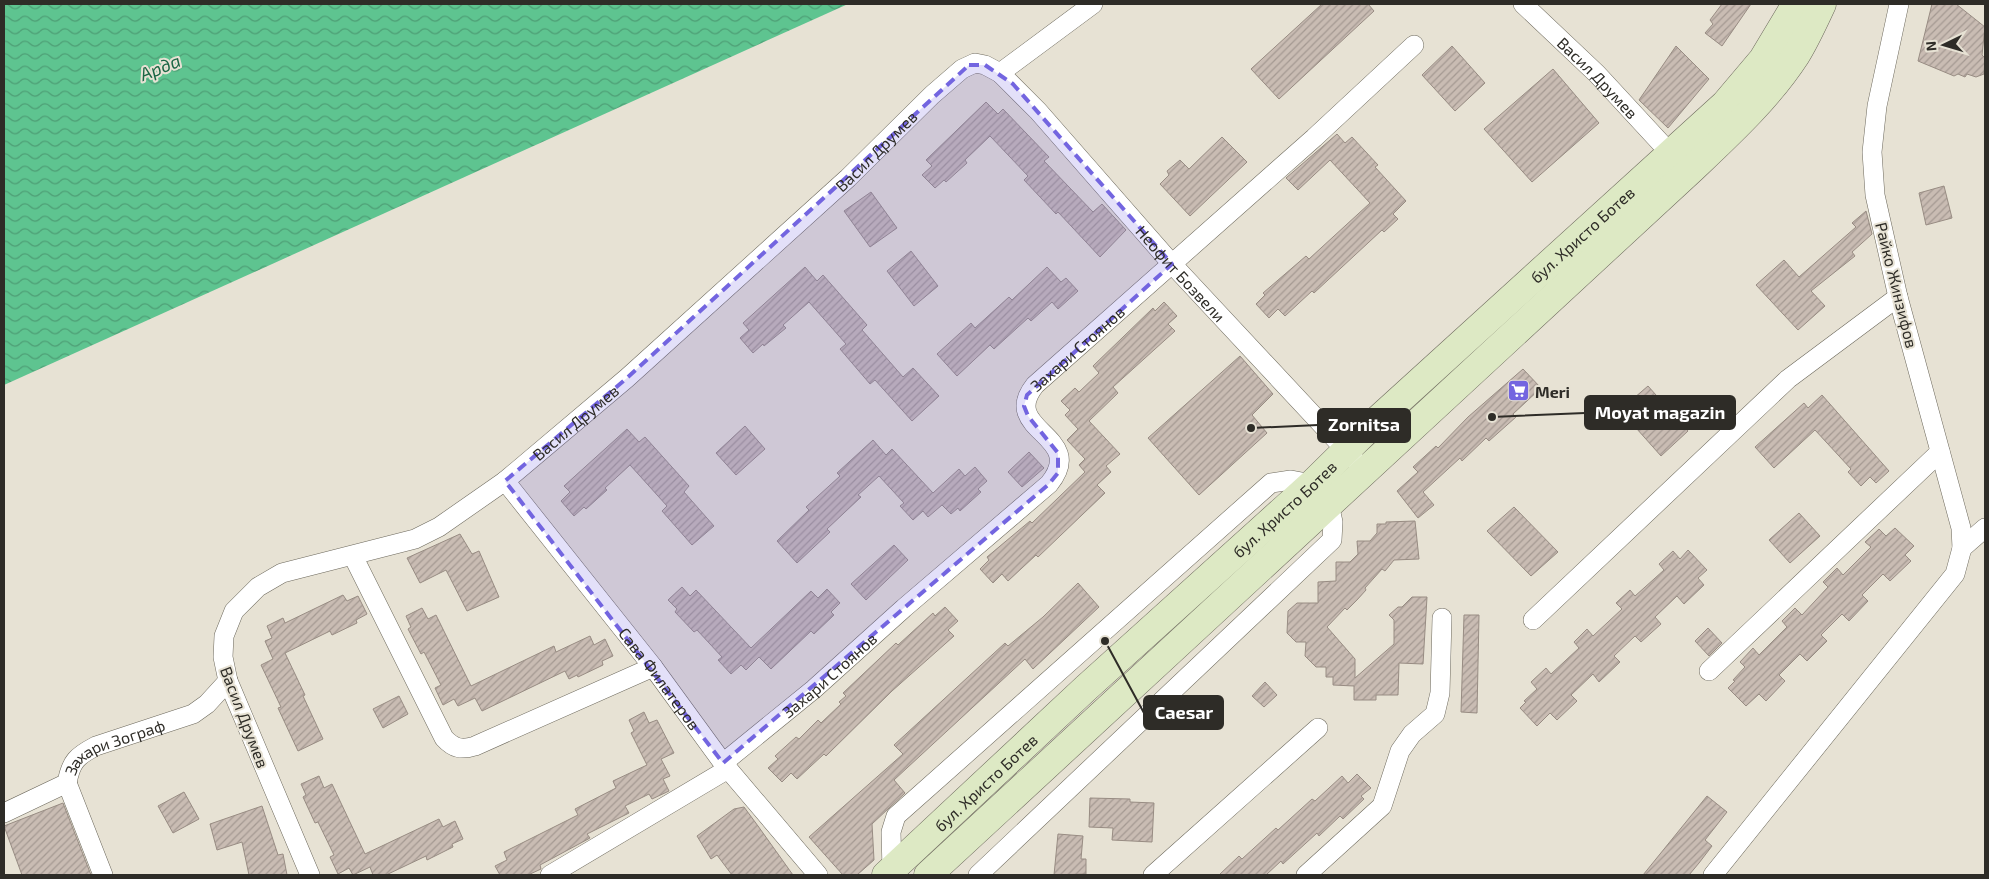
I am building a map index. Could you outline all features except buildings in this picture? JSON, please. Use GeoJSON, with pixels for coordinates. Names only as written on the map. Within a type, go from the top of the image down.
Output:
{"type":"FeatureCollection","features":[{"type":"Feature","properties":{"kind":"main road","name":"бул. Христо Ботев"},"geometry":{"type":"LineString","coordinates":[[928,875],[1321,494],[1347,450],[1725,104],[1763,59],[1796,4]]}},
{"type":"Feature","properties":{"kind":"main road","name":"бул. Христо Ботев"},"geometry":{"type":"LineString","coordinates":[[889,872],[1086,688],[1321,494],[1365,470],[1686,175],[1748,115],[1772,88],[1797,54],[1822,4]]}},
{"type":"Feature","properties":{"kind":"street"},"geometry":{"type":"LineString","coordinates":[[1000,73],[1093,4]]}},
{"type":"Feature","properties":{"kind":"street","name":"Васил Друмев"},"geometry":{"type":"LineString","coordinates":[[1523,4],[1597,74],[1670,153]]}},
{"type":"Feature","properties":{"kind":"street","name":"Райко Жинзифов"},"geometry":{"type":"LineString","coordinates":[[1900,4],[1877,106],[1872,152],[1875,195],[1898,297],[1961,528],[1960,556]]}},
{"type":"Feature","properties":{"kind":"street","name":"Захари Стоянов"},"geometry":{"type":"LineString","coordinates":[[725,766],[904,608],[1049,484],[1058,474],[1060,462],[1058,453],[1028,416],[1024,406],[1027,395],[1034,385],[1172,264],[1414,45]]}},
{"type":"Feature","properties":{"kind":"street","name":"Васил Друмев"},"geometry":{"type":"LineString","coordinates":[[310,875],[228,681],[223,657],[224,636],[234,611],[258,587],[282,574],[415,539],[439,527],[506,481],[633,372],[848,178],[932,95],[962,69],[975,63],[985,65],[1000,73]]}},
{"type":"Feature","properties":{"kind":"street","name":"Неофит Бозвели"},"geometry":{"type":"LineString","coordinates":[[1000,73],[1038,111],[1172,264],[1365,470]]}},
{"type":"Feature","properties":{"kind":"street"},"geometry":{"type":"LineString","coordinates":[[1533,620],[1788,379],[1898,297]]}},
{"type":"Feature","properties":{"kind":"street"},"geometry":{"type":"LineString","coordinates":[[1709,671],[1940,452]]}},
{"type":"Feature","properties":{"kind":"street"},"geometry":{"type":"LineString","coordinates":[[889,872],[891,832],[896,816],[1271,483],[1291,480],[1321,494],[1333,522],[1332,540],[978,875]]}},
{"type":"Feature","properties":{"kind":"street","name":"Сава Филатеров"},"geometry":{"type":"LineString","coordinates":[[506,481],[653,667],[725,766],[818,875]]}},
{"type":"Feature","properties":{"kind":"street"},"geometry":{"type":"LineString","coordinates":[[1714,875],[1955,574],[1960,556],[1985,528]]}},
{"type":"Feature","properties":{"kind":"street"},"geometry":{"type":"LineString","coordinates":[[353,556],[444,738],[450,746],[458,748],[475,746],[653,667]]}},
{"type":"Feature","properties":{"kind":"street"},"geometry":{"type":"LineString","coordinates":[[1306,875],[1382,806],[1400,751],[1412,734],[1435,714],[1440,693],[1442,618]]}},
{"type":"Feature","properties":{"kind":"street","name":"Захари Зограф"},"geometry":{"type":"LineString","coordinates":[[4,813],[67,783],[69,770],[73,762],[83,752],[193,714],[207,704],[228,681]]}},
{"type":"Feature","properties":{"kind":"street"},"geometry":{"type":"LineString","coordinates":[[1153,875],[1318,728]]}},
{"type":"Feature","properties":{"kind":"street"},"geometry":{"type":"LineString","coordinates":[[550,875],[725,766]]}},
{"type":"Feature","properties":{"kind":"street"},"geometry":{"type":"LineString","coordinates":[[67,783],[104,875]]}},
{"type":"Feature","properties":{"kind":"highlighted area"},"geometry":{"type":"Polygon","coordinates":[[[969,65],[985,65],[1013,84],[1172,264],[1027,395],[1024,406],[1028,416],[1058,453],[1058,473],[1049,484],[723,763],[505,481],[627,378],[969,65]]]}},
{"type":"Feature","properties":{"kind":"water","name":"Арда"},"geometry":{"type":"Polygon","coordinates":[[[4,4],[848,4],[4,385],[4,4]]]}},
{"type":"Feature","properties":{"kind":"place","name":"Meri"},"geometry":{"type":"Point","coordinates":[1519,391]}},
{"type":"Feature","properties":{"kind":"place","name":"Moyat magazin"},"geometry":{"type":"Point","coordinates":[1492,417]}},
{"type":"Feature","properties":{"kind":"place","name":"Zornitsa"},"geometry":{"type":"Point","coordinates":[1251,428]}},
{"type":"Feature","properties":{"kind":"place","name":"Caesar"},"geometry":{"type":"Point","coordinates":[1105,641]}}]}
